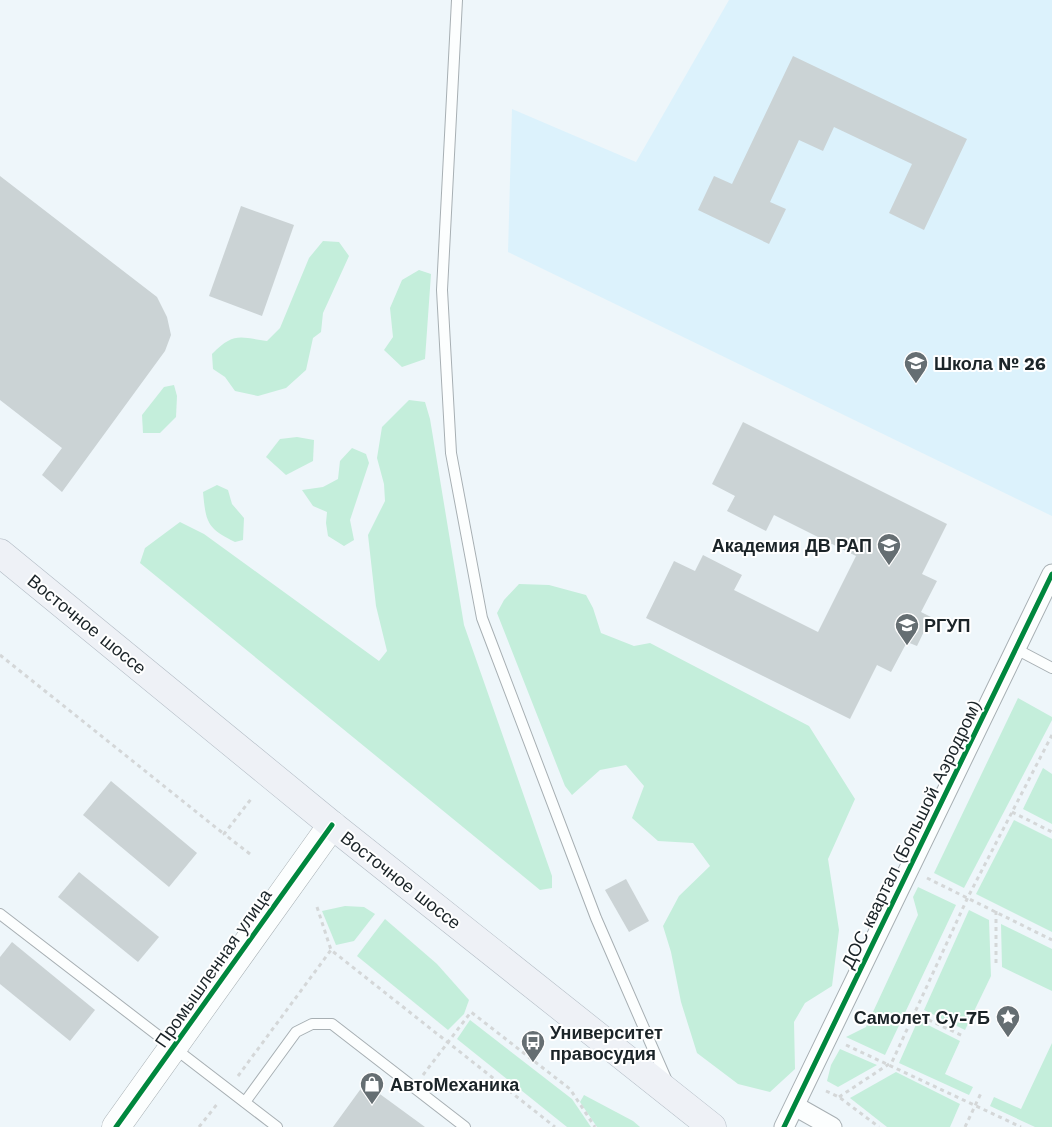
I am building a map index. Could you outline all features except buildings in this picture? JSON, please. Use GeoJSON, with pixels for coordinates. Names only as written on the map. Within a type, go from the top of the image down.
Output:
{"type":"FeatureCollection","features":[{"type":"Feature","properties":{"kind":"main road","name":"Восточное шоссе"},"geometry":{"type":"LineString","coordinates":[[0,553],[332,825],[712,1127]]}},
{"type":"Feature","properties":{"kind":"street","name":"ДОС квартал (Большой Аэродром)"},"geometry":{"type":"LineString","coordinates":[[784,1127],[1052,574]]}},
{"type":"Feature","properties":{"kind":"street","name":"Промышленная улица"},"geometry":{"type":"LineString","coordinates":[[116,1127],[332,825]]}},
{"type":"Feature","properties":{"kind":"street"},"geometry":{"type":"LineString","coordinates":[[795,1106],[832,1127]]}},
{"type":"Feature","properties":{"kind":"lane"},"geometry":{"type":"LineString","coordinates":[[457,0],[442,290],[451,453],[482,618],[596,918],[673,1096]]}},
{"type":"Feature","properties":{"kind":"lane"},"geometry":{"type":"LineString","coordinates":[[1016,649],[1052,668]]}},
{"type":"Feature","properties":{"kind":"lane"},"geometry":{"type":"LineString","coordinates":[[0,914],[277,1127]]}},
{"type":"Feature","properties":{"kind":"lane"},"geometry":{"type":"LineString","coordinates":[[245,1102],[296,1032],[312,1024],[332,1024],[465,1127]]}},
{"type":"Feature","properties":{"kind":"path"},"geometry":{"type":"LineString","coordinates":[[0,656],[250,854]]}},
{"type":"Feature","properties":{"kind":"path"},"geometry":{"type":"LineString","coordinates":[[839,1097],[890,1065],[968,897],[1052,735]]}},
{"type":"Feature","properties":{"kind":"path"},"geometry":{"type":"LineString","coordinates":[[224,834],[252,799]]}},
{"type":"Feature","properties":{"kind":"path"},"geometry":{"type":"LineString","coordinates":[[1012,812],[1052,832]]}},
{"type":"Feature","properties":{"kind":"path"},"geometry":{"type":"LineString","coordinates":[[909,870],[968,897],[1052,940]]}},
{"type":"Feature","properties":{"kind":"path"},"geometry":{"type":"LineString","coordinates":[[317,907],[331,950],[555,1127]]}},
{"type":"Feature","properties":{"kind":"path"},"geometry":{"type":"LineString","coordinates":[[996,911],[996,964]]}},
{"type":"Feature","properties":{"kind":"path"},"geometry":{"type":"LineString","coordinates":[[199,1127],[331,950]]}},
{"type":"Feature","properties":{"kind":"path"},"geometry":{"type":"LineString","coordinates":[[414,1087],[471,1012],[570,1089],[594,1127]]}},
{"type":"Feature","properties":{"kind":"path"},"geometry":{"type":"LineString","coordinates":[[914,1013],[962,1036]]}},
{"type":"Feature","properties":{"kind":"path"},"geometry":{"type":"LineString","coordinates":[[828,1036],[1021,1127]]}},
{"type":"Feature","properties":{"kind":"path"},"geometry":{"type":"LineString","coordinates":[[807,1082],[839,1097],[879,1127]]}},
{"type":"Feature","properties":{"kind":"path"},"geometry":{"type":"LineString","coordinates":[[964,1127],[982,1091]]}},
{"type":"Feature","properties":{"kind":"shaded area","name":"Школа № 26"},"geometry":{"type":"Polygon","coordinates":[[[729,0],[1052,0],[1052,516],[508,252],[512,109],[636,162],[729,0]]]}},
{"type":"Feature","properties":{"kind":"green space"},"geometry":{"type":"Polygon","coordinates":[[[323,241],[339,242],[349,256],[323,313],[321,332],[313,338],[306,370],[286,388],[258,396],[235,391],[225,377],[213,369],[212,354],[232,339],[250,338],[267,341],[280,328],[309,258],[323,241]]]}},
{"type":"Feature","properties":{"kind":"green space"},"geometry":{"type":"Polygon","coordinates":[[[419,270],[431,274],[425,359],[402,367],[384,350],[393,337],[390,308],[402,280],[419,270]]]}},
{"type":"Feature","properties":{"kind":"green space"},"geometry":{"type":"Polygon","coordinates":[[[174,385],[177,396],[176,417],[160,433],[143,433],[142,415],[164,387],[174,385]]]}},
{"type":"Feature","properties":{"kind":"green space"},"geometry":{"type":"Polygon","coordinates":[[[409,400],[425,402],[430,419],[464,625],[552,876],[552,888],[540,890],[140,563],[145,548],[180,522],[204,534],[379,661],[387,651],[376,606],[368,535],[385,501],[384,484],[377,458],[382,427],[409,400]]]}},
{"type":"Feature","properties":{"kind":"green space"},"geometry":{"type":"Polygon","coordinates":[[[297,437],[314,440],[313,461],[286,475],[266,457],[280,439],[297,437]]]}},
{"type":"Feature","properties":{"kind":"green space"},"geometry":{"type":"Polygon","coordinates":[[[352,448],[366,454],[369,463],[350,520],[354,540],[344,546],[328,536],[327,512],[313,506],[302,490],[323,487],[338,479],[340,461],[352,448]]]}},
{"type":"Feature","properties":{"kind":"green space"},"geometry":{"type":"Polygon","coordinates":[[[217,485],[228,490],[232,504],[244,518],[243,540],[235,542],[219,533],[213,528],[207,518],[203,492],[217,485]]]}},
{"type":"Feature","properties":{"kind":"green space"},"geometry":{"type":"Polygon","coordinates":[[[519,584],[549,585],[586,595],[593,608],[601,633],[634,646],[650,643],[809,726],[855,799],[828,859],[839,930],[832,986],[805,1003],[794,1022],[795,1069],[770,1092],[738,1084],[697,1053],[681,1002],[671,952],[663,926],[679,896],[710,866],[693,843],[658,841],[632,818],[644,786],[626,765],[600,770],[572,795],[565,786],[497,613],[504,600],[519,584]]]}},
{"type":"Feature","properties":{"kind":"green space"},"geometry":{"type":"Polygon","coordinates":[[[1018,698],[1052,717],[1052,720],[964,888],[934,873],[1018,698]]]}},
{"type":"Feature","properties":{"kind":"green space"},"geometry":{"type":"Polygon","coordinates":[[[1043,768],[1052,774],[1052,824],[1023,809],[1043,768]]]}},
{"type":"Feature","properties":{"kind":"green space"},"geometry":{"type":"Polygon","coordinates":[[[1014,820],[1052,839],[1052,932],[976,894],[1014,820]]]}},
{"type":"Feature","properties":{"kind":"green space"},"geometry":{"type":"Polygon","coordinates":[[[918,887],[956,905],[885,1055],[846,1037],[866,1027],[918,915],[913,897],[918,887]]]}},
{"type":"Feature","properties":{"kind":"green space"},"geometry":{"type":"Polygon","coordinates":[[[345,906],[364,907],[375,914],[354,941],[336,945],[322,911],[345,906]]]}},
{"type":"Feature","properties":{"kind":"green space"},"geometry":{"type":"Polygon","coordinates":[[[969,910],[989,920],[991,976],[965,1030],[924,1010],[969,910]]]}},
{"type":"Feature","properties":{"kind":"green space"},"geometry":{"type":"Polygon","coordinates":[[[385,919],[437,964],[469,1000],[464,1014],[448,1030],[357,956],[385,919]]]}},
{"type":"Feature","properties":{"kind":"green space"},"geometry":{"type":"Polygon","coordinates":[[[1001,924],[1052,949],[1052,991],[1002,967],[1001,924]]]}},
{"type":"Feature","properties":{"kind":"green space"},"geometry":{"type":"Polygon","coordinates":[[[470,1020],[572,1099],[591,1127],[567,1127],[457,1039],[470,1020]]]}},
{"type":"Feature","properties":{"kind":"green space"},"geometry":{"type":"Polygon","coordinates":[[[918,1020],[960,1041],[945,1074],[973,1087],[969,1095],[899,1063],[918,1020]]]}},
{"type":"Feature","properties":{"kind":"green space"},"geometry":{"type":"Polygon","coordinates":[[[1052,1043],[1052,1127],[1035,1127],[990,1106],[994,1097],[1021,1109],[1052,1043]]]}},
{"type":"Feature","properties":{"kind":"green space"},"geometry":{"type":"Polygon","coordinates":[[[840,1049],[877,1065],[838,1087],[827,1081],[831,1065],[840,1049]]]}},
{"type":"Feature","properties":{"kind":"green space"},"geometry":{"type":"Polygon","coordinates":[[[896,1072],[960,1104],[950,1127],[887,1127],[850,1098],[896,1072]]]}},
{"type":"Feature","properties":{"kind":"green space"},"geometry":{"type":"Polygon","coordinates":[[[584,1095],[633,1121],[640,1127],[597,1127],[580,1102],[584,1095]]]}},
{"type":"Feature","properties":{"kind":"cycle path"},"geometry":{"type":"LineString","coordinates":[[784,1127],[1052,574]]}},
{"type":"Feature","properties":{"kind":"cycle path"},"geometry":{"type":"LineString","coordinates":[[116,1127],[332,825]]}},
{"type":"Feature","properties":{"kind":"place","name":"Школа № 26"},"geometry":{"type":"Point","coordinates":[916,384]}},
{"type":"Feature","properties":{"kind":"place","name":"Академия ДВ РАП"},"geometry":{"type":"Point","coordinates":[889,566]}},
{"type":"Feature","properties":{"kind":"place","name":"РГУП"},"geometry":{"type":"Point","coordinates":[907,646]}},
{"type":"Feature","properties":{"kind":"place","name":"Самолет Су-7Б"},"geometry":{"type":"Point","coordinates":[1008,1038]}},
{"type":"Feature","properties":{"kind":"place","name":"Университет правосудия"},"geometry":{"type":"Point","coordinates":[533,1063]}},
{"type":"Feature","properties":{"kind":"place","name":"АвтоМеханика"},"geometry":{"type":"Point","coordinates":[372,1105]}}]}
